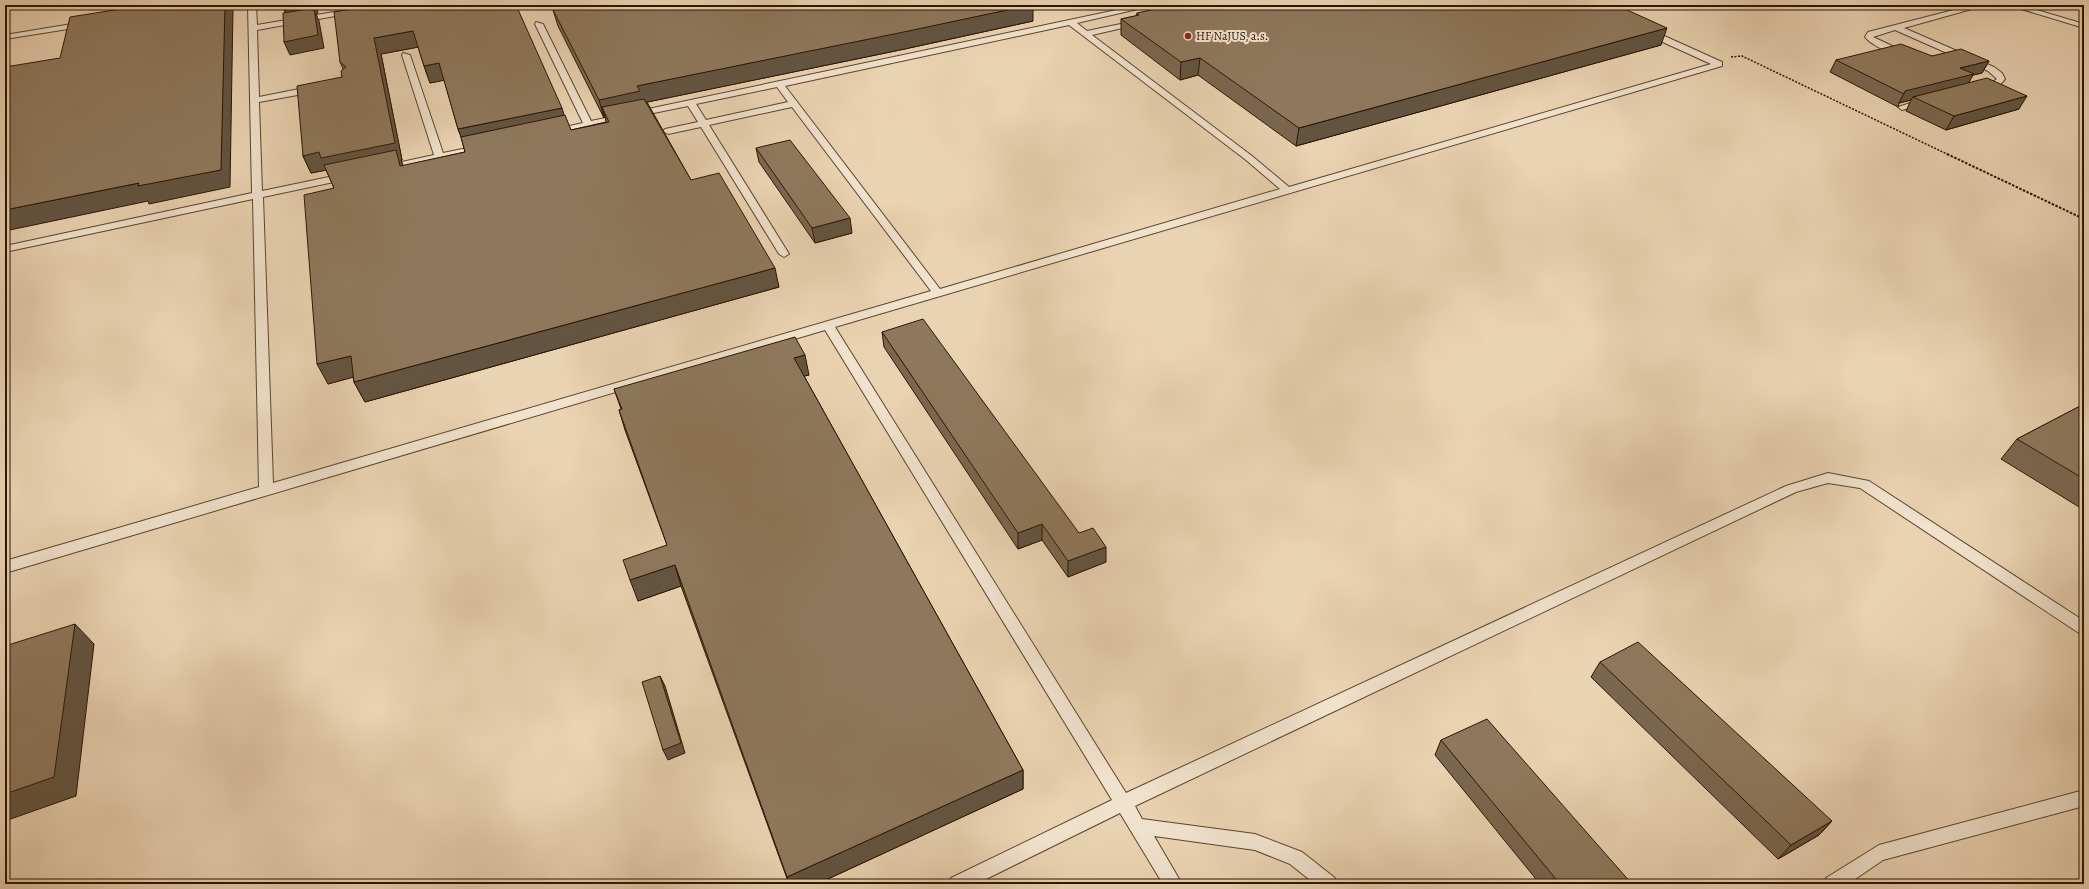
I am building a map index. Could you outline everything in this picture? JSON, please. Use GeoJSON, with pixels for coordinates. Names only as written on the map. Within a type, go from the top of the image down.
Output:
{"type":"FeatureCollection","features":[{"type":"Feature","properties":{"kind":"lane"},"geometry":{"type":"LineString","coordinates":[[252,5],[266,490]]}},
{"type":"Feature","properties":{"kind":"lane"},"geometry":{"type":"LineString","coordinates":[[1106,5],[1116,13]]}},
{"type":"Feature","properties":{"kind":"lane"},"geometry":{"type":"LineString","coordinates":[[543,135],[1151,5]]}},
{"type":"Feature","properties":{"kind":"lane"},"geometry":{"type":"LineString","coordinates":[[1910,58],[1872,41],[1869,37],[1871,34],[1895,27],[1982,5]]}},
{"type":"Feature","properties":{"kind":"lane"},"geometry":{"type":"LineString","coordinates":[[2012,5],[2084,26]]}},
{"type":"Feature","properties":{"kind":"lane"},"geometry":{"type":"LineString","coordinates":[[253,28],[360,10]]}},
{"type":"Feature","properties":{"kind":"lane"},"geometry":{"type":"LineString","coordinates":[[1084,34],[1144,20]]}},
{"type":"Feature","properties":{"kind":"lane"},"geometry":{"type":"LineString","coordinates":[[1070,22],[1249,158],[1288,191]]}},
{"type":"Feature","properties":{"kind":"lane"},"geometry":{"type":"LineString","coordinates":[[5,37],[90,23]]}},
{"type":"Feature","properties":{"kind":"lane"},"geometry":{"type":"LineString","coordinates":[[539,24],[588,125]]}},
{"type":"Feature","properties":{"kind":"lane"},"geometry":{"type":"LineString","coordinates":[[1895,27],[1991,69],[1999,75],[2001,79],[1997,83],[1976,89]]}},
{"type":"Feature","properties":{"kind":"lane"},"geometry":{"type":"LineString","coordinates":[[5,567],[1719,64],[1641,28]]}},
{"type":"Feature","properties":{"kind":"lane"},"geometry":{"type":"LineString","coordinates":[[1938,56],[1953,52]]}},
{"type":"Feature","properties":{"kind":"lane"},"geometry":{"type":"LineString","coordinates":[[406,55],[438,157]]}},
{"type":"Feature","properties":{"kind":"lane"},"geometry":{"type":"LineString","coordinates":[[779,84],[938,293]]}},
{"type":"Feature","properties":{"kind":"lane"},"geometry":{"type":"LineString","coordinates":[[255,100],[325,87]]}},
{"type":"Feature","properties":{"kind":"lane"},"geometry":{"type":"LineString","coordinates":[[1902,107],[1932,100]]}},
{"type":"Feature","properties":{"kind":"lane"},"geometry":{"type":"LineString","coordinates":[[691,103],[784,254]]}},
{"type":"Feature","properties":{"kind":"lane"},"geometry":{"type":"LineString","coordinates":[[668,132],[793,104]]}},
{"type":"Feature","properties":{"kind":"lane"},"geometry":{"type":"LineString","coordinates":[[378,170],[491,146]]}},
{"type":"Feature","properties":{"kind":"lane"},"geometry":{"type":"LineString","coordinates":[[5,249],[356,175]]}},
{"type":"Feature","properties":{"kind":"lane"},"geometry":{"type":"LineString","coordinates":[[828,325],[1173,884]]}},
{"type":"Feature","properties":{"kind":"lane"},"geometry":{"type":"LineString","coordinates":[[957,884],[1123,803],[1791,490],[1828,478],[1864,484],[2084,629]]}},
{"type":"Feature","properties":{"kind":"lane"},"geometry":{"type":"LineString","coordinates":[[1832,884],[1879,853],[2084,798]]}},
{"type":"Feature","properties":{"kind":"lane"},"geometry":{"type":"LineString","coordinates":[[1137,826],[1255,842],[1296,858],[1329,884]]}},
{"type":"Feature","properties":{"kind":"path"},"geometry":{"type":"LineString","coordinates":[[1706,58],[1742,56],[2084,219]]}},
{"type":"Feature","properties":{"kind":"building"},"geometry":{"type":"Polygon","coordinates":[[[146,5],[225,5],[221,170],[138,186],[139,183],[5,210],[5,67],[60,58],[70,17],[146,5]]]}},
{"type":"Feature","properties":{"kind":"building"},"geometry":{"type":"Polygon","coordinates":[[[284,5],[313,5],[284,10],[284,5]]]}},
{"type":"Feature","properties":{"kind":"building"},"geometry":{"type":"Polygon","coordinates":[[[351,5],[516,5],[562,108],[458,129],[439,63],[424,66],[413,31],[374,38],[395,143],[321,158],[319,152],[303,156],[297,86],[342,77],[341,71],[346,67],[340,62],[334,12],[351,9],[351,5]]]}},
{"type":"Feature","properties":{"kind":"building"},"geometry":{"type":"Polygon","coordinates":[[[581,5],[1031,5],[637,86],[640,91],[599,100],[553,10],[581,5]]]}},
{"type":"Feature","properties":{"kind":"building"},"geometry":{"type":"Polygon","coordinates":[[[1174,5],[1616,5],[1667,28],[1299,128],[1200,58],[1181,62],[1121,19],[1139,15],[1137,13],[1174,5]]]}},
{"type":"Feature","properties":{"kind":"building"},"geometry":{"type":"Polygon","coordinates":[[[314,8],[318,35],[284,42],[283,13],[314,8]]]}},
{"type":"Feature","properties":{"kind":"building"},"geometry":{"type":"Polygon","coordinates":[[[1901,44],[1932,56],[1961,49],[1989,61],[1960,68],[1974,74],[1905,91],[1904,94],[1836,60],[1901,44]]]}},
{"type":"Feature","properties":{"kind":"building"},"geometry":{"type":"Polygon","coordinates":[[[1987,78],[2027,96],[1954,116],[1913,97],[1987,78]]]}},
{"type":"Feature","properties":{"kind":"building"},"geometry":{"type":"Polygon","coordinates":[[[644,99],[691,180],[719,173],[775,268],[354,382],[351,356],[317,364],[304,195],[334,188],[324,165],[396,150],[400,166],[465,152],[461,137],[565,115],[571,130],[609,122],[602,107],[644,99]]]}},
{"type":"Feature","properties":{"kind":"building"},"geometry":{"type":"Polygon","coordinates":[[[790,140],[850,218],[812,228],[756,148],[790,140]]]}},
{"type":"Feature","properties":{"kind":"building"},"geometry":{"type":"Polygon","coordinates":[[[923,319],[1079,533],[1093,528],[1106,547],[1068,561],[1042,524],[1018,533],[882,332],[923,319]]]}},
{"type":"Feature","properties":{"kind":"building"},"geometry":{"type":"Polygon","coordinates":[[[795,337],[805,355],[794,358],[1023,770],[787,877],[675,565],[630,580],[623,560],[667,545],[619,410],[622,409],[614,389],[795,337]]]}},
{"type":"Feature","properties":{"kind":"building"},"geometry":{"type":"Polygon","coordinates":[[[2084,404],[2084,479],[2017,439],[2084,404]]]}},
{"type":"Feature","properties":{"kind":"building"},"geometry":{"type":"Polygon","coordinates":[[[75,624],[54,777],[5,794],[5,646],[75,624]]]}},
{"type":"Feature","properties":{"kind":"building"},"geometry":{"type":"Polygon","coordinates":[[[1638,642],[1832,821],[1791,845],[1600,662],[1638,642]]]}},
{"type":"Feature","properties":{"kind":"building"},"geometry":{"type":"Polygon","coordinates":[[[660,676],[681,743],[663,750],[642,682],[660,676]]]}},
{"type":"Feature","properties":{"kind":"building"},"geometry":{"type":"Polygon","coordinates":[[[1487,719],[1632,884],[1560,884],[1441,740],[1487,719]]]}},
{"type":"Feature","properties":{"kind":"place","name":"HF NaJUS, a.s."},"geometry":{"type":"Point","coordinates":[1188,36]}}]}
